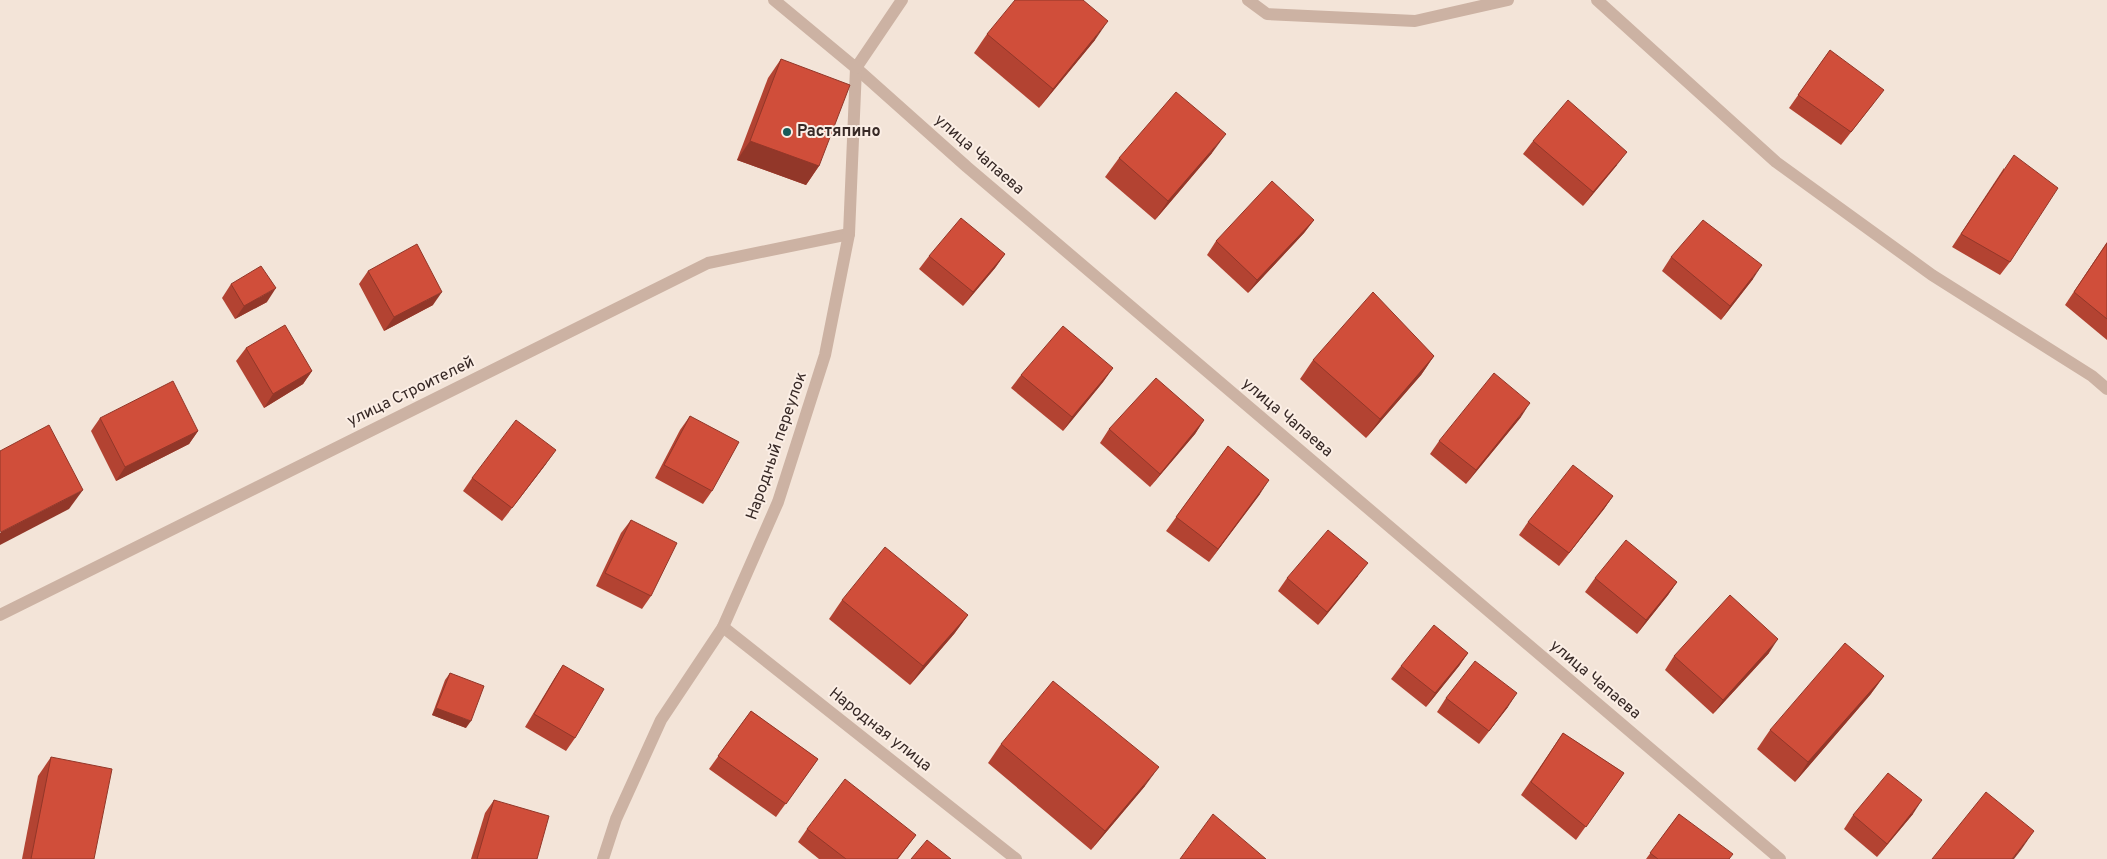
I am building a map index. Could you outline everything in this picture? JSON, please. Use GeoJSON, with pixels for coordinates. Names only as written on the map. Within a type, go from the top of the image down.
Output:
{"type":"FeatureCollection","features":[{"type":"Feature","properties":{"kind":"street","name":"улица Чапаева"},"geometry":{"type":"LineString","coordinates":[[774,0],[856,68],[967,167],[1780,859]]}},
{"type":"Feature","properties":{"kind":"street"},"geometry":{"type":"LineString","coordinates":[[856,68],[902,0]]}},
{"type":"Feature","properties":{"kind":"street"},"geometry":{"type":"LineString","coordinates":[[1248,0],[1267,14],[1415,21],[1508,0]]}},
{"type":"Feature","properties":{"kind":"street"},"geometry":{"type":"LineString","coordinates":[[1597,0],[1776,162],[1932,275],[2092,376],[2107,389]]}},
{"type":"Feature","properties":{"kind":"street","name":"Народный переулок"},"geometry":{"type":"LineString","coordinates":[[603,859],[616,819],[661,720],[723,627],[778,502],[825,355],[849,234],[856,68]]}},
{"type":"Feature","properties":{"kind":"street","name":"улица Строителей"},"geometry":{"type":"LineString","coordinates":[[0,615],[708,262],[849,234]]}},
{"type":"Feature","properties":{"kind":"street","name":"Народная улица"},"geometry":{"type":"LineString","coordinates":[[723,627],[1016,859]]}},
{"type":"Feature","properties":{"kind":"building"},"geometry":{"type":"Polygon","coordinates":[[[1015,0],[1083,0],[1108,21],[1053,89],[987,34],[1015,0]]]}},
{"type":"Feature","properties":{"kind":"building"},"geometry":{"type":"Polygon","coordinates":[[[1830,50],[1884,90],[1851,132],[1798,95],[1830,50]]]}},
{"type":"Feature","properties":{"kind":"building","name":"Растяпино"},"geometry":{"type":"Polygon","coordinates":[[[781,59],[850,85],[819,166],[750,141],[781,59]]]}},
{"type":"Feature","properties":{"kind":"building"},"geometry":{"type":"Polygon","coordinates":[[[1176,92],[1226,134],[1168,201],[1119,158],[1176,92]]]}},
{"type":"Feature","properties":{"kind":"building"},"geometry":{"type":"Polygon","coordinates":[[[1568,100],[1627,152],[1593,192],[1533,141],[1568,100]]]}},
{"type":"Feature","properties":{"kind":"building"},"geometry":{"type":"Polygon","coordinates":[[[2014,155],[2058,188],[2010,262],[1961,234],[2014,155]]]}},
{"type":"Feature","properties":{"kind":"building"},"geometry":{"type":"Polygon","coordinates":[[[1272,181],[1314,220],[1257,280],[1216,241],[1272,181]]]}},
{"type":"Feature","properties":{"kind":"building"},"geometry":{"type":"Polygon","coordinates":[[[961,218],[1005,254],[973,292],[929,256],[961,218]]]}},
{"type":"Feature","properties":{"kind":"building"},"geometry":{"type":"Polygon","coordinates":[[[1703,220],[1762,265],[1730,306],[1671,257],[1703,220]]]}},
{"type":"Feature","properties":{"kind":"building"},"geometry":{"type":"Polygon","coordinates":[[[2107,243],[2107,319],[2074,292],[2107,243]]]}},
{"type":"Feature","properties":{"kind":"building"},"geometry":{"type":"Polygon","coordinates":[[[417,244],[442,292],[394,317],[368,271],[417,244]]]}},
{"type":"Feature","properties":{"kind":"building"},"geometry":{"type":"Polygon","coordinates":[[[261,266],[276,288],[244,306],[231,284],[261,266]]]}},
{"type":"Feature","properties":{"kind":"building"},"geometry":{"type":"Polygon","coordinates":[[[1373,292],[1434,356],[1380,419],[1313,360],[1373,292]]]}},
{"type":"Feature","properties":{"kind":"building"},"geometry":{"type":"Polygon","coordinates":[[[285,325],[312,371],[273,394],[246,348],[285,325]]]}},
{"type":"Feature","properties":{"kind":"building"},"geometry":{"type":"Polygon","coordinates":[[[1063,326],[1113,368],[1072,417],[1021,375],[1063,326]]]}},
{"type":"Feature","properties":{"kind":"building"},"geometry":{"type":"Polygon","coordinates":[[[1494,373],[1530,403],[1476,470],[1439,441],[1494,373]]]}},
{"type":"Feature","properties":{"kind":"building"},"geometry":{"type":"Polygon","coordinates":[[[1156,378],[1204,420],[1160,474],[1109,429],[1156,378]]]}},
{"type":"Feature","properties":{"kind":"building"},"geometry":{"type":"Polygon","coordinates":[[[173,381],[198,431],[125,467],[100,418],[173,381]]]}},
{"type":"Feature","properties":{"kind":"building"},"geometry":{"type":"Polygon","coordinates":[[[690,416],[739,442],[712,491],[664,465],[690,416]]]}},
{"type":"Feature","properties":{"kind":"building"},"geometry":{"type":"Polygon","coordinates":[[[516,420],[556,450],[512,508],[472,478],[516,420]]]}},
{"type":"Feature","properties":{"kind":"building"},"geometry":{"type":"Polygon","coordinates":[[[49,425],[83,490],[1,532],[0,451],[49,425]]]}},
{"type":"Feature","properties":{"kind":"building"},"geometry":{"type":"Polygon","coordinates":[[[1228,446],[1269,480],[1218,549],[1176,517],[1228,446]]]}},
{"type":"Feature","properties":{"kind":"building"},"geometry":{"type":"Polygon","coordinates":[[[1573,465],[1613,496],[1569,553],[1528,522],[1573,465]]]}},
{"type":"Feature","properties":{"kind":"building"},"geometry":{"type":"Polygon","coordinates":[[[631,520],[677,543],[651,596],[605,573],[631,520]]]}},
{"type":"Feature","properties":{"kind":"building"},"geometry":{"type":"Polygon","coordinates":[[[1328,530],[1368,563],[1327,612],[1287,578],[1328,530]]]}},
{"type":"Feature","properties":{"kind":"building"},"geometry":{"type":"Polygon","coordinates":[[[1626,540],[1677,582],[1646,620],[1595,578],[1626,540]]]}},
{"type":"Feature","properties":{"kind":"building"},"geometry":{"type":"Polygon","coordinates":[[[885,547],[968,615],[923,666],[842,600],[885,547]]]}},
{"type":"Feature","properties":{"kind":"building"},"geometry":{"type":"Polygon","coordinates":[[[1730,595],[1778,639],[1723,700],[1674,656],[1730,595]]]}},
{"type":"Feature","properties":{"kind":"building"},"geometry":{"type":"Polygon","coordinates":[[[1434,625],[1468,653],[1435,693],[1401,666],[1434,625]]]}},
{"type":"Feature","properties":{"kind":"building"},"geometry":{"type":"Polygon","coordinates":[[[1845,643],[1884,676],[1808,762],[1770,730],[1845,643]]]}},
{"type":"Feature","properties":{"kind":"building"},"geometry":{"type":"Polygon","coordinates":[[[1475,661],[1517,693],[1489,731],[1446,698],[1475,661]]]}},
{"type":"Feature","properties":{"kind":"building"},"geometry":{"type":"Polygon","coordinates":[[[563,665],[604,689],[575,738],[534,714],[563,665]]]}},
{"type":"Feature","properties":{"kind":"building"},"geometry":{"type":"Polygon","coordinates":[[[450,673],[484,686],[471,721],[436,708],[450,673]]]}},
{"type":"Feature","properties":{"kind":"building"},"geometry":{"type":"Polygon","coordinates":[[[1053,681],[1159,767],[1105,831],[1001,744],[1053,681]]]}},
{"type":"Feature","properties":{"kind":"building"},"geometry":{"type":"Polygon","coordinates":[[[751,711],[818,759],[786,804],[718,756],[751,711]]]}},
{"type":"Feature","properties":{"kind":"building"},"geometry":{"type":"Polygon","coordinates":[[[1563,733],[1624,773],[1586,827],[1531,782],[1563,733]]]}},
{"type":"Feature","properties":{"kind":"building"},"geometry":{"type":"Polygon","coordinates":[[[51,757],[112,769],[94,859],[31,859],[51,757]]]}},
{"type":"Feature","properties":{"kind":"building"},"geometry":{"type":"Polygon","coordinates":[[[1888,773],[1922,800],[1887,844],[1853,815],[1888,773]]]}},
{"type":"Feature","properties":{"kind":"building"},"geometry":{"type":"Polygon","coordinates":[[[845,779],[916,835],[897,859],[846,859],[807,829],[845,779]]]}},
{"type":"Feature","properties":{"kind":"building"},"geometry":{"type":"Polygon","coordinates":[[[1986,792],[2034,831],[2012,859],[1932,859],[1986,792]]]}},
{"type":"Feature","properties":{"kind":"building"},"geometry":{"type":"Polygon","coordinates":[[[494,800],[549,816],[537,859],[477,859],[494,800]]]}},
{"type":"Feature","properties":{"kind":"building"},"geometry":{"type":"Polygon","coordinates":[[[1213,814],[1266,859],[1180,859],[1213,814]]]}},
{"type":"Feature","properties":{"kind":"building"},"geometry":{"type":"Polygon","coordinates":[[[1679,814],[1733,854],[1729,859],[1658,859],[1650,853],[1679,814]]]}},
{"type":"Feature","properties":{"kind":"building"},"geometry":{"type":"Polygon","coordinates":[[[927,840],[951,859],[911,859],[927,840]]]}},
{"type":"Feature","properties":{"kind":"place","name":"Растяпино"},"geometry":{"type":"Point","coordinates":[787,132]}}]}
